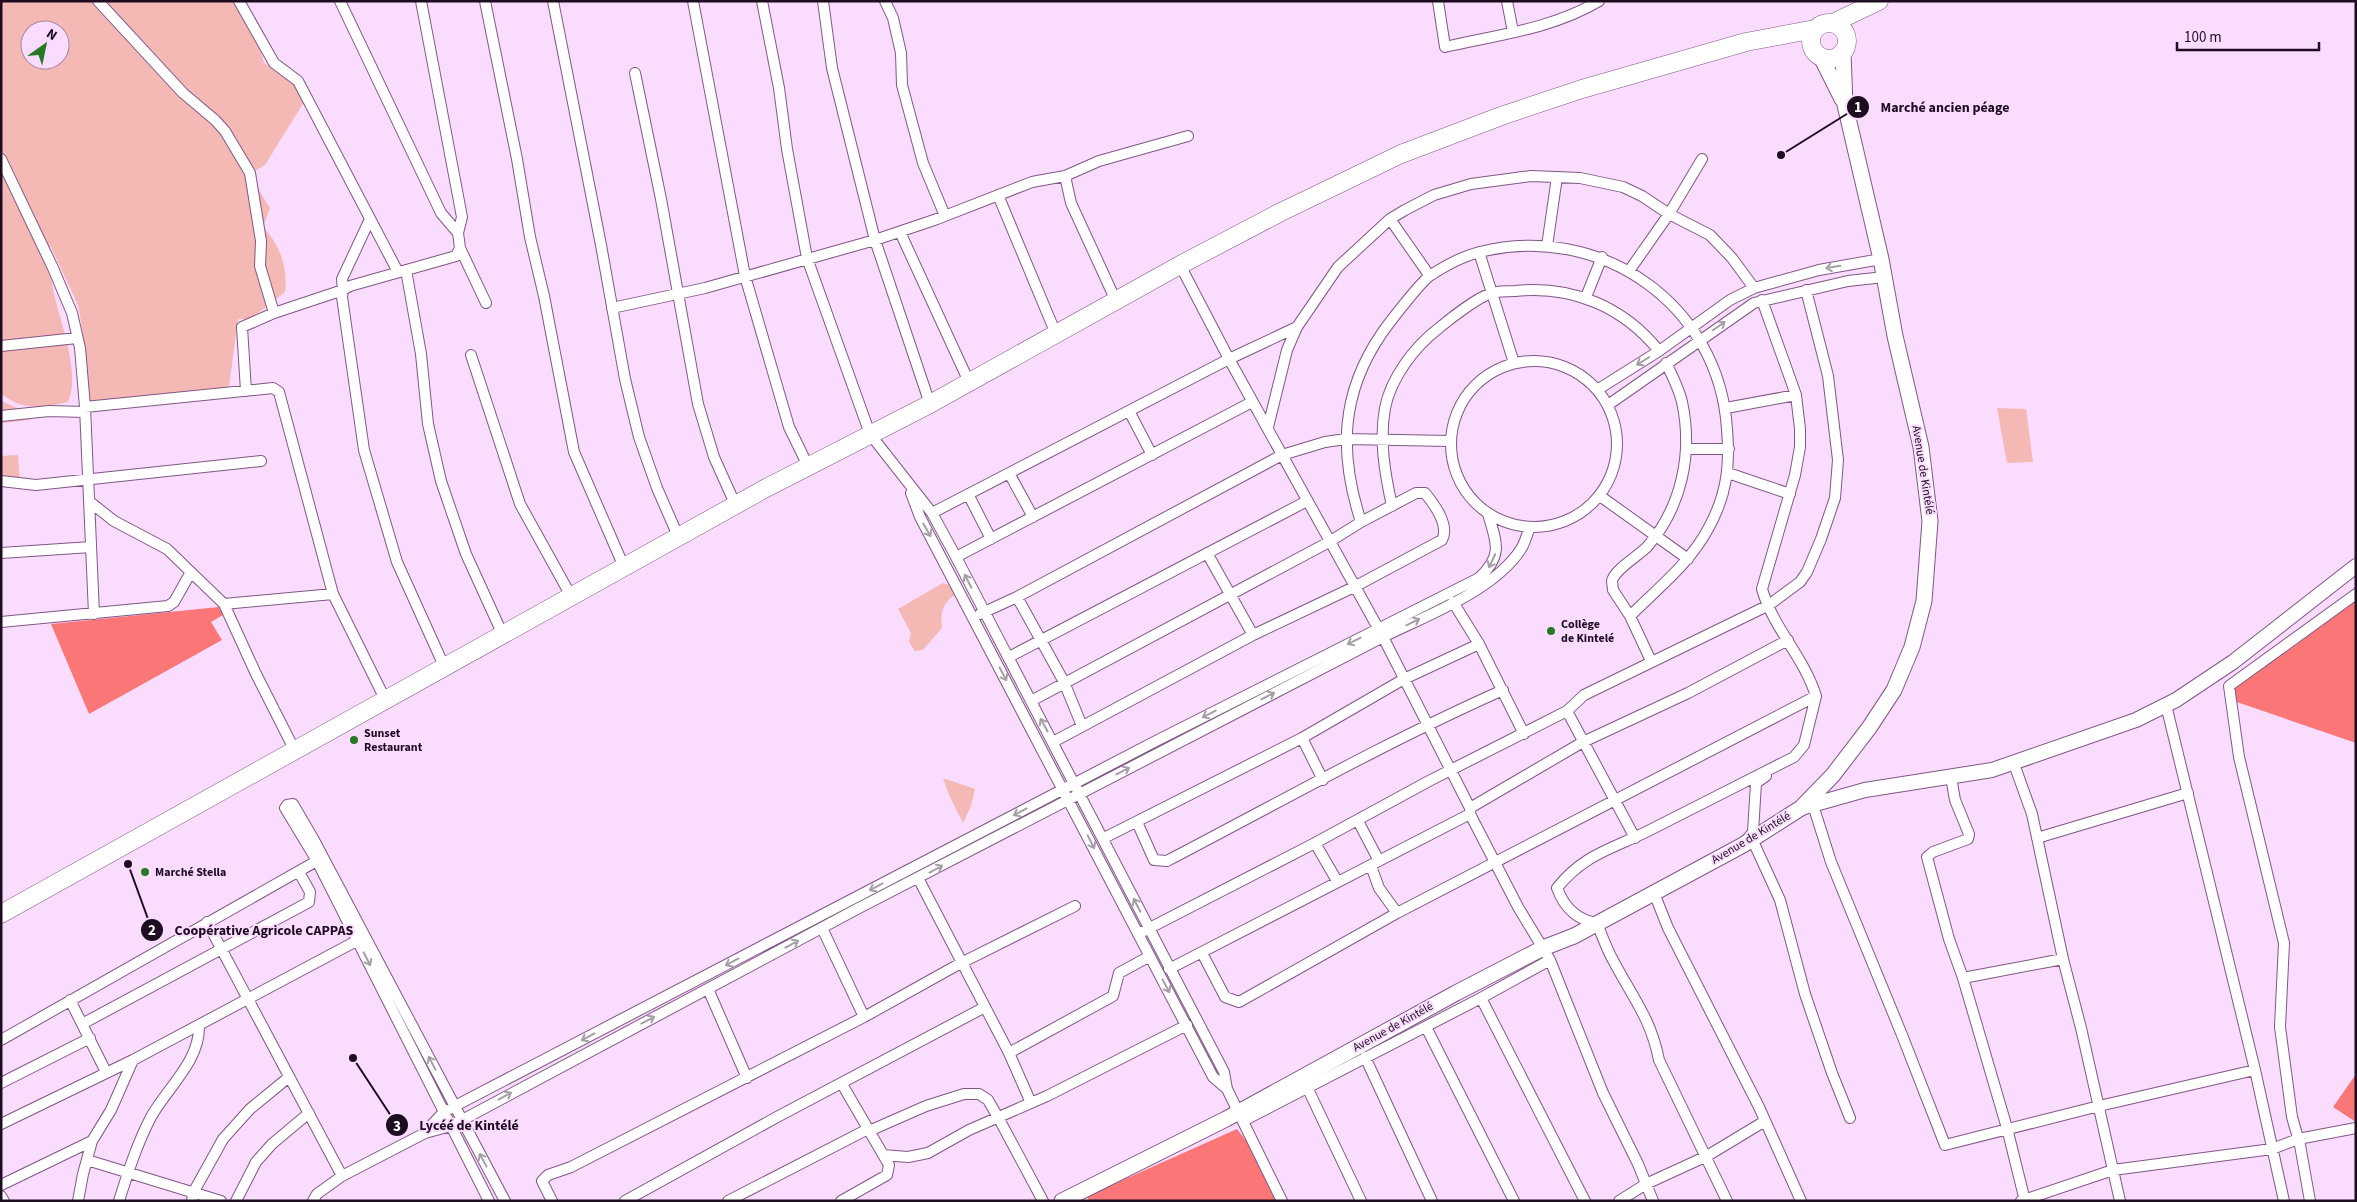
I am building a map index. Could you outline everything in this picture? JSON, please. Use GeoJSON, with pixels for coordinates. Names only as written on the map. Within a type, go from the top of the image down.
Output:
{"type":"FeatureCollection","features":[{"type":"Feature","properties":{"kind":"highway"},"geometry":{"type":"LineString","coordinates":[[1,914],[678,536],[808,466],[930,404],[1180,265],[1279,213],[1401,154],[1504,115],[1582,89],[1746,42],[1813,35],[1823,24],[1839,28],[1876,3]]}},
{"type":"Feature","properties":{"kind":"highway"},"geometry":{"type":"LineString","coordinates":[[1813,35],[1814,51],[1821,57],[1831,58],[1843,52],[1846,42],[1839,28]]}},
{"type":"Feature","properties":{"kind":"main road","name":"Avenue de Kintélé"},"geometry":{"type":"LineString","coordinates":[[1843,52],[1844,105]]}},
{"type":"Feature","properties":{"kind":"main road","name":"Avenue de Kintélé"},"geometry":{"type":"LineString","coordinates":[[1062,1201],[1240,1116],[1547,954],[1597,924],[1748,842],[1807,807],[1833,775],[1894,690],[1912,647],[1924,601],[1930,505],[1922,448],[1895,336],[1881,259],[1844,105],[1821,57]]}},
{"type":"Feature","properties":{"kind":"street"},"geometry":{"type":"LineString","coordinates":[[98,1],[183,93],[225,131],[250,173],[261,241],[260,266],[274,313]]}},
{"type":"Feature","properties":{"kind":"street"},"geometry":{"type":"LineString","coordinates":[[239,1],[274,63],[298,80],[370,218],[402,271],[421,354],[428,424],[441,481],[466,554],[502,634]]}},
{"type":"Feature","properties":{"kind":"street"},"geometry":{"type":"LineString","coordinates":[[340,1],[441,213],[458,233]]}},
{"type":"Feature","properties":{"kind":"street"},"geometry":{"type":"LineString","coordinates":[[421,1],[462,217],[458,233],[460,248],[486,303]]}},
{"type":"Feature","properties":{"kind":"street"},"geometry":{"type":"LineString","coordinates":[[485,1],[574,452],[624,567]]}},
{"type":"Feature","properties":{"kind":"street"},"geometry":{"type":"LineString","coordinates":[[553,1],[601,245],[623,372],[639,437],[657,488],[678,536]]}},
{"type":"Feature","properties":{"kind":"street"},"geometry":{"type":"LineString","coordinates":[[693,1],[745,276],[789,428],[808,466]]}},
{"type":"Feature","properties":{"kind":"street"},"geometry":{"type":"LineString","coordinates":[[762,1],[779,88],[787,149],[807,258],[870,434],[908,485],[932,513],[956,557],[1104,838],[1169,969],[1224,1072],[1227,1089],[1282,1201]]}},
{"type":"Feature","properties":{"kind":"street"},"geometry":{"type":"LineString","coordinates":[[823,1],[832,68],[876,240],[930,404]]}},
{"type":"Feature","properties":{"kind":"street"},"geometry":{"type":"LineString","coordinates":[[885,1],[894,18],[901,53],[902,85],[923,163],[945,216]]}},
{"type":"Feature","properties":{"kind":"street"},"geometry":{"type":"LineString","coordinates":[[1438,1],[1445,47],[1541,27],[1585,5],[1599,1]]}},
{"type":"Feature","properties":{"kind":"street"},"geometry":{"type":"LineString","coordinates":[[1507,1],[1513,32]]}},
{"type":"Feature","properties":{"kind":"street"},"geometry":{"type":"LineString","coordinates":[[636,73],[698,404],[714,457],[736,506]]}},
{"type":"Feature","properties":{"kind":"street"},"geometry":{"type":"LineString","coordinates":[[612,308],[705,288],[876,240],[945,216],[1032,182],[1065,176],[1099,161],[1188,136]]}},
{"type":"Feature","properties":{"kind":"street"},"geometry":{"type":"LineString","coordinates":[[1,159],[53,268],[72,313],[77,338],[85,410],[94,614]]}},
{"type":"Feature","properties":{"kind":"street"},"geometry":{"type":"LineString","coordinates":[[1629,270],[1669,214],[1702,159]]}},
{"type":"Feature","properties":{"kind":"street"},"geometry":{"type":"LineString","coordinates":[[1065,176],[1074,210],[1116,301]]}},
{"type":"Feature","properties":{"kind":"street"},"geometry":{"type":"LineString","coordinates":[[1268,427],[1280,370],[1297,327],[1338,267],[1390,219],[1434,195],[1471,184],[1513,177],[1557,177],[1580,178],[1623,187],[1642,196],[1669,214],[1710,234],[1732,258],[1754,288]]}},
{"type":"Feature","properties":{"kind":"street"},"geometry":{"type":"LineString","coordinates":[[1547,246],[1557,177]]}},
{"type":"Feature","properties":{"kind":"street"},"geometry":{"type":"LineString","coordinates":[[998,195],[1056,334]]}},
{"type":"Feature","properties":{"kind":"street"},"geometry":{"type":"LineString","coordinates":[[370,218],[342,279],[342,297],[364,450],[397,562],[444,666]]}},
{"type":"Feature","properties":{"kind":"street"},"geometry":{"type":"LineString","coordinates":[[1390,219],[1429,276]]}},
{"type":"Feature","properties":{"kind":"street"},"geometry":{"type":"LineString","coordinates":[[900,232],[969,382]]}},
{"type":"Feature","properties":{"kind":"street"},"geometry":{"type":"LineString","coordinates":[[1361,522],[1350,484],[1346,460],[1350,404],[1358,377],[1370,351],[1388,324],[1429,276],[1479,252],[1505,248],[1547,246],[1574,249],[1602,257],[1629,270],[1658,292],[1679,312],[1699,341],[1714,373],[1726,408],[1728,473],[1723,493],[1708,529],[1688,558],[1630,616]]}},
{"type":"Feature","properties":{"kind":"street"},"geometry":{"type":"LineString","coordinates":[[246,391],[242,327],[274,313],[350,286],[456,256],[460,248]]}},
{"type":"Feature","properties":{"kind":"street"},"geometry":{"type":"LineString","coordinates":[[1479,252],[1514,363]]}},
{"type":"Feature","properties":{"kind":"street"},"geometry":{"type":"LineString","coordinates":[[1586,297],[1602,257]]}},
{"type":"Feature","properties":{"kind":"street"},"geometry":{"type":"LineString","coordinates":[[1597,390],[1659,351],[1730,300],[1754,288],[1819,270],[1881,259]]}},
{"type":"Feature","properties":{"kind":"street"},"geometry":{"type":"LineString","coordinates":[[1180,265],[1252,402],[1268,427],[1329,542],[1381,633],[1518,907],[1547,954],[1603,1093],[1653,1201]]}},
{"type":"Feature","properties":{"kind":"street"},"geometry":{"type":"LineString","coordinates":[[1608,406],[1666,363],[1762,300],[1848,281],[1884,277]]}},
{"type":"Feature","properties":{"kind":"street"},"geometry":{"type":"LineString","coordinates":[[1392,506],[1384,468],[1382,440],[1385,407],[1398,374],[1416,349],[1431,334],[1461,310],[1492,293],[1528,289],[1563,291],[1586,297],[1614,312],[1646,336],[1659,351]]}},
{"type":"Feature","properties":{"kind":"street"},"geometry":{"type":"LineString","coordinates":[[1138,934],[1358,821],[1450,770],[1567,711],[1584,695],[1769,605],[1800,582],[1807,572],[1835,498],[1838,460],[1834,410],[1828,376],[1806,290]]}},
{"type":"Feature","properties":{"kind":"street"},"geometry":{"type":"LineString","coordinates":[[1762,300],[1782,351],[1796,395],[1800,447],[1790,494],[1762,589],[1788,640],[1809,674],[1816,696],[1804,745],[1794,757],[1756,783],[1753,832],[1748,842],[1780,900],[1805,994],[1832,1074],[1850,1118]]}},
{"type":"Feature","properties":{"kind":"street"},"geometry":{"type":"LineString","coordinates":[[932,513],[1229,359],[1297,327]]}},
{"type":"Feature","properties":{"kind":"street"},"geometry":{"type":"LineString","coordinates":[[1,346],[77,338]]}},
{"type":"Feature","properties":{"kind":"street"},"geometry":{"type":"LineString","coordinates":[[472,355],[520,504],[572,596]]}},
{"type":"Feature","properties":{"kind":"street"},"geometry":{"type":"LineString","coordinates":[[1536,360],[1559,364],[1580,374],[1597,390],[1608,406],[1616,428],[1617,452],[1612,475],[1600,496],[1582,513],[1560,524],[1530,527],[1503,522],[1488,514],[1467,495],[1454,469],[1450,441],[1455,414],[1468,391],[1489,373],[1514,363],[1536,360]]}},
{"type":"Feature","properties":{"kind":"street"},"geometry":{"type":"LineString","coordinates":[[1651,661],[1630,616],[1613,590],[1612,578],[1656,536],[1676,498],[1685,470],[1687,449],[1682,401],[1666,363]]}},
{"type":"Feature","properties":{"kind":"street"},"geometry":{"type":"LineString","coordinates":[[1,416],[49,411],[85,410],[273,388],[279,392],[333,594],[385,699]]}},
{"type":"Feature","properties":{"kind":"street"},"geometry":{"type":"LineString","coordinates":[[1726,408],[1796,395]]}},
{"type":"Feature","properties":{"kind":"street"},"geometry":{"type":"LineString","coordinates":[[956,557],[1252,402]]}},
{"type":"Feature","properties":{"kind":"street"},"geometry":{"type":"LineString","coordinates":[[1129,411],[1152,455]]}},
{"type":"Feature","properties":{"kind":"street"},"geometry":{"type":"LineString","coordinates":[[973,616],[1017,596],[1282,455],[1325,442],[1346,439],[1450,441]]}},
{"type":"Feature","properties":{"kind":"street"},"geometry":{"type":"LineString","coordinates":[[1687,449],[1728,449]]}},
{"type":"Feature","properties":{"kind":"street"},"geometry":{"type":"LineString","coordinates":[[1,481],[36,485],[262,461]]}},
{"type":"Feature","properties":{"kind":"street"},"geometry":{"type":"LineString","coordinates":[[1010,473],[1033,517]]}},
{"type":"Feature","properties":{"kind":"street"},"geometry":{"type":"LineString","coordinates":[[1728,473],[1790,494]]}},
{"type":"Feature","properties":{"kind":"street"},"geometry":{"type":"LineString","coordinates":[[908,485],[920,517],[1213,1077],[1227,1089]]}},
{"type":"Feature","properties":{"kind":"street"},"geometry":{"type":"LineString","coordinates":[[1031,701],[1230,593],[1329,542],[1361,522],[1416,493],[1425,493],[1435,505],[1445,531],[1445,536],[1442,540],[1354,587],[1253,635],[1053,742]]}},
{"type":"Feature","properties":{"kind":"street"},"geometry":{"type":"LineString","coordinates":[[968,494],[991,539]]}},
{"type":"Feature","properties":{"kind":"street"},"geometry":{"type":"LineString","coordinates":[[1600,496],[1688,558]]}},
{"type":"Feature","properties":{"kind":"street"},"geometry":{"type":"LineString","coordinates":[[1009,657],[1307,501]]}},
{"type":"Feature","properties":{"kind":"street"},"geometry":{"type":"LineString","coordinates":[[90,502],[114,521],[167,549],[224,604],[256,674],[294,749]]}},
{"type":"Feature","properties":{"kind":"street"},"geometry":{"type":"LineString","coordinates":[[312,1201],[317,1194],[342,1176],[425,1133],[451,1126],[1381,633],[1479,578],[1490,568],[1495,560],[1497,550],[1488,514]]}},
{"type":"Feature","properties":{"kind":"street"},"geometry":{"type":"LineString","coordinates":[[425,1133],[443,1113],[455,1106],[1063,789],[1381,633],[1453,602],[1492,579],[1512,561],[1522,547],[1530,527]]}},
{"type":"Feature","properties":{"kind":"street"},"geometry":{"type":"LineString","coordinates":[[1,553],[91,547]]}},
{"type":"Feature","properties":{"kind":"street"},"geometry":{"type":"LineString","coordinates":[[1207,553],[1253,635]]}},
{"type":"Feature","properties":{"kind":"street"},"geometry":{"type":"LineString","coordinates":[[2254,1070],[2007,1128],[1945,1145],[1807,807],[1865,790],[1951,777],[2014,764],[2136,720],[2166,705],[2233,662],[2356,566]]}},
{"type":"Feature","properties":{"kind":"street"},"geometry":{"type":"LineString","coordinates":[[1,622],[168,606],[174,602],[191,572]]}},
{"type":"Feature","properties":{"kind":"street"},"geometry":{"type":"LineString","coordinates":[[224,604],[333,594]]}},
{"type":"Feature","properties":{"kind":"street"},"geometry":{"type":"LineString","coordinates":[[2310,1201],[2292,1117],[2280,1027],[2284,943],[2239,757],[2229,686],[2356,594]]}},
{"type":"Feature","properties":{"kind":"street"},"geometry":{"type":"LineString","coordinates":[[1017,596],[1064,682],[1082,726]]}},
{"type":"Feature","properties":{"kind":"street"},"geometry":{"type":"LineString","coordinates":[[1453,602],[1479,644],[1524,734]]}},
{"type":"Feature","properties":{"kind":"street"},"geometry":{"type":"LineString","coordinates":[[1169,969],[1375,863],[1470,811],[1583,742],[1688,693],[1788,640]]}},
{"type":"Feature","properties":{"kind":"street"},"geometry":{"type":"LineString","coordinates":[[1104,838],[1302,738],[1404,679],[1479,644]]}},
{"type":"Feature","properties":{"kind":"street"},"geometry":{"type":"LineString","coordinates":[[1137,822],[1154,860],[1167,861],[1428,724],[1503,690]]}},
{"type":"Feature","properties":{"kind":"street"},"geometry":{"type":"LineString","coordinates":[[1202,953],[1225,997],[1239,1002],[1397,913],[1816,696]]}},
{"type":"Feature","properties":{"kind":"street"},"geometry":{"type":"LineString","coordinates":[[2166,705],[2254,1070],[2272,1148],[2281,1200]]}},
{"type":"Feature","properties":{"kind":"street"},"geometry":{"type":"LineString","coordinates":[[1567,711],[1635,838]]}},
{"type":"Feature","properties":{"kind":"street"},"geometry":{"type":"LineString","coordinates":[[1302,738],[1323,780]]}},
{"type":"Feature","properties":{"kind":"street"},"geometry":{"type":"LineString","coordinates":[[1727,1201],[1707,1156],[1658,1060],[1655,1038],[1647,1018],[1614,962],[1597,924],[1583,921],[1570,910],[1561,900],[1557,888],[1579,865],[1594,855],[1635,838],[1794,757]]}},
{"type":"Feature","properties":{"kind":"street"},"geometry":{"type":"LineString","coordinates":[[2014,764],[2032,814],[2063,959],[2120,1201]]}},
{"type":"Feature","properties":{"kind":"street"},"geometry":{"type":"LineString","coordinates":[[1951,777],[1955,800],[1968,834],[1968,839],[1933,852],[1927,857],[1949,939],[1963,978],[2007,1128],[2024,1200],[2113,1170],[2272,1148],[2298,1139],[2356,1128]]}},
{"type":"Feature","properties":{"kind":"street"},"geometry":{"type":"LineString","coordinates":[[2037,838],[2188,793]]}},
{"type":"Feature","properties":{"kind":"street"},"geometry":{"type":"LineString","coordinates":[[320,859],[285,808],[287,804],[293,804],[361,938],[455,1106],[505,1201]]}},
{"type":"Feature","properties":{"kind":"street"},"geometry":{"type":"LineString","coordinates":[[1358,821],[1375,863],[1379,888],[1397,913]]}},
{"type":"Feature","properties":{"kind":"street"},"geometry":{"type":"LineString","coordinates":[[1315,843],[1337,881]]}},
{"type":"Feature","properties":{"kind":"street"},"geometry":{"type":"LineString","coordinates":[[1,1040],[320,859]]}},
{"type":"Feature","properties":{"kind":"street"},"geometry":{"type":"LineString","coordinates":[[82,1024],[309,902],[310,892],[299,872]]}},
{"type":"Feature","properties":{"kind":"street"},"geometry":{"type":"LineString","coordinates":[[918,878],[961,963],[986,1007],[1031,1103]]}},
{"type":"Feature","properties":{"kind":"street"},"geometry":{"type":"LineString","coordinates":[[1654,893],[1668,928],[1764,1121],[1801,1201]]}},
{"type":"Feature","properties":{"kind":"street"},"geometry":{"type":"LineString","coordinates":[[552,1201],[542,1181],[548,1175],[571,1167],[747,1078],[864,1017],[961,963],[1075,906]]}},
{"type":"Feature","properties":{"kind":"street"},"geometry":{"type":"LineString","coordinates":[[207,922],[220,950],[342,1176]]}},
{"type":"Feature","properties":{"kind":"street"},"geometry":{"type":"LineString","coordinates":[[822,928],[864,1017]]}},
{"type":"Feature","properties":{"kind":"street"},"geometry":{"type":"LineString","coordinates":[[1,1124],[199,1026],[361,938]]}},
{"type":"Feature","properties":{"kind":"street"},"geometry":{"type":"LineString","coordinates":[[361,938],[443,1113],[489,1201]]}},
{"type":"Feature","properties":{"kind":"street"},"geometry":{"type":"LineString","coordinates":[[1240,1116],[1307,1086],[1482,998],[1547,954]]}},
{"type":"Feature","properties":{"kind":"street"},"geometry":{"type":"LineString","coordinates":[[1009,1053],[1113,996],[1119,973],[1150,956]]}},
{"type":"Feature","properties":{"kind":"street"},"geometry":{"type":"LineString","coordinates":[[1963,978],[2063,959]]}},
{"type":"Feature","properties":{"kind":"street"},"geometry":{"type":"LineString","coordinates":[[708,989],[747,1078]]}},
{"type":"Feature","properties":{"kind":"street"},"geometry":{"type":"LineString","coordinates":[[1482,998],[1585,1201]]}},
{"type":"Feature","properties":{"kind":"street"},"geometry":{"type":"LineString","coordinates":[[70,1000],[106,1072]]}},
{"type":"Feature","properties":{"kind":"street"},"geometry":{"type":"LineString","coordinates":[[625,1201],[986,1007]]}},
{"type":"Feature","properties":{"kind":"street"},"geometry":{"type":"LineString","coordinates":[[883,1155],[908,1157],[928,1153],[969,1130],[999,1119],[1187,1025]]}},
{"type":"Feature","properties":{"kind":"street"},"geometry":{"type":"LineString","coordinates":[[120,1201],[128,1172],[152,1116],[197,1047],[199,1026]]}},
{"type":"Feature","properties":{"kind":"street"},"geometry":{"type":"LineString","coordinates":[[1426,1027],[1514,1201]]}},
{"type":"Feature","properties":{"kind":"street"},"geometry":{"type":"LineString","coordinates":[[1,1083],[90,1038]]}},
{"type":"Feature","properties":{"kind":"street"},"geometry":{"type":"LineString","coordinates":[[1365,1057],[1432,1201]]}},
{"type":"Feature","properties":{"kind":"street"},"geometry":{"type":"LineString","coordinates":[[78,1201],[92,1141],[111,1110],[133,1060]]}},
{"type":"Feature","properties":{"kind":"street"},"geometry":{"type":"LineString","coordinates":[[192,1197],[223,1140],[250,1108],[289,1077]]}},
{"type":"Feature","properties":{"kind":"street"},"geometry":{"type":"LineString","coordinates":[[840,1201],[887,1175],[889,1165],[842,1084]]}},
{"type":"Feature","properties":{"kind":"street"},"geometry":{"type":"LineString","coordinates":[[1307,1086],[1361,1201]]}},
{"type":"Feature","properties":{"kind":"street"},"geometry":{"type":"LineString","coordinates":[[728,1201],[868,1130],[926,1106],[964,1094],[979,1094],[988,1100],[1043,1201]]}},
{"type":"Feature","properties":{"kind":"street"},"geometry":{"type":"LineString","coordinates":[[236,1201],[256,1162],[272,1144],[309,1114]]}},
{"type":"Feature","properties":{"kind":"street"},"geometry":{"type":"LineString","coordinates":[[1619,1201],[1646,1184],[1707,1156],[1764,1121]]}},
{"type":"Feature","properties":{"kind":"street"},"geometry":{"type":"LineString","coordinates":[[1,1185],[92,1141]]}},
{"type":"Feature","properties":{"kind":"street"},"geometry":{"type":"LineString","coordinates":[[87,1160],[128,1172],[192,1197],[221,1201]]}},
{"type":"Feature","properties":{"kind":"street"},"geometry":{"type":"LineString","coordinates":[[1,1196],[4,1201]]}},
{"type":"Feature","properties":{"kind":"shaded area"},"geometry":{"type":"Polygon","coordinates":[[[1,1],[96,1],[219,126],[270,208],[263,227],[274,241],[282,257],[286,283],[285,292],[251,319],[238,319],[229,387],[87,406],[85,345],[78,305],[50,245],[52,284],[67,343],[72,375],[72,390],[68,402],[49,406],[25,406],[1,394],[1,1]]]}},
{"type":"Feature","properties":{"kind":"shaded area"},"geometry":{"type":"Polygon","coordinates":[[[101,1],[235,1],[259,44],[264,63],[288,78],[304,102],[265,165],[255,171],[244,152],[218,119],[187,94],[101,1]]]}},
{"type":"Feature","properties":{"kind":"shaded area"},"geometry":{"type":"Polygon","coordinates":[[[1,401],[31,414],[29,420],[1,423],[1,401]]]}},
{"type":"Feature","properties":{"kind":"shaded area"},"geometry":{"type":"Polygon","coordinates":[[[1997,408],[2026,409],[2033,462],[2007,463],[1997,408]]]}},
{"type":"Feature","properties":{"kind":"shaded area"},"geometry":{"type":"Polygon","coordinates":[[[18,455],[20,482],[1,478],[1,456],[18,455]]]}},
{"type":"Feature","properties":{"kind":"shaded area"},"geometry":{"type":"Polygon","coordinates":[[[943,583],[956,587],[956,594],[943,608],[942,628],[923,650],[915,651],[909,642],[911,633],[898,609],[943,583]]]}},
{"type":"Feature","properties":{"kind":"shaded area"},"geometry":{"type":"Polygon","coordinates":[[[2356,592],[2356,743],[2231,700],[2229,686],[2356,592]]]}},
{"type":"Feature","properties":{"kind":"shaded area"},"geometry":{"type":"Polygon","coordinates":[[[219,607],[223,615],[211,622],[222,640],[89,714],[51,624],[219,607]]]}},
{"type":"Feature","properties":{"kind":"shaded area"},"geometry":{"type":"Polygon","coordinates":[[[943,778],[975,789],[971,806],[963,823],[949,795],[943,778]]]}},
{"type":"Feature","properties":{"kind":"shaded area"},"geometry":{"type":"Polygon","coordinates":[[[2356,1074],[2356,1122],[2333,1107],[2356,1074]]]}},
{"type":"Feature","properties":{"kind":"shaded area"},"geometry":{"type":"Polygon","coordinates":[[[1237,1129],[1251,1147],[1276,1201],[1089,1201],[1087,1196],[1237,1129]]]}},
{"type":"Feature","properties":{"kind":"place","name":"Marché ancien péage"},"geometry":{"type":"Point","coordinates":[1781,155]}},
{"type":"Feature","properties":{"kind":"place","name":"Collège de Kintelé"},"geometry":{"type":"Point","coordinates":[1551,631]}},
{"type":"Feature","properties":{"kind":"place","name":"Sunset Restaurant"},"geometry":{"type":"Point","coordinates":[354,740]}},
{"type":"Feature","properties":{"kind":"place","name":"Coopérative Agricole CAPPAS"},"geometry":{"type":"Point","coordinates":[128,864]}},
{"type":"Feature","properties":{"kind":"place","name":"Marché Stella"},"geometry":{"type":"Point","coordinates":[145,872]}},
{"type":"Feature","properties":{"kind":"place","name":"Lycéé de Kintélé"},"geometry":{"type":"Point","coordinates":[353,1058]}}]}
